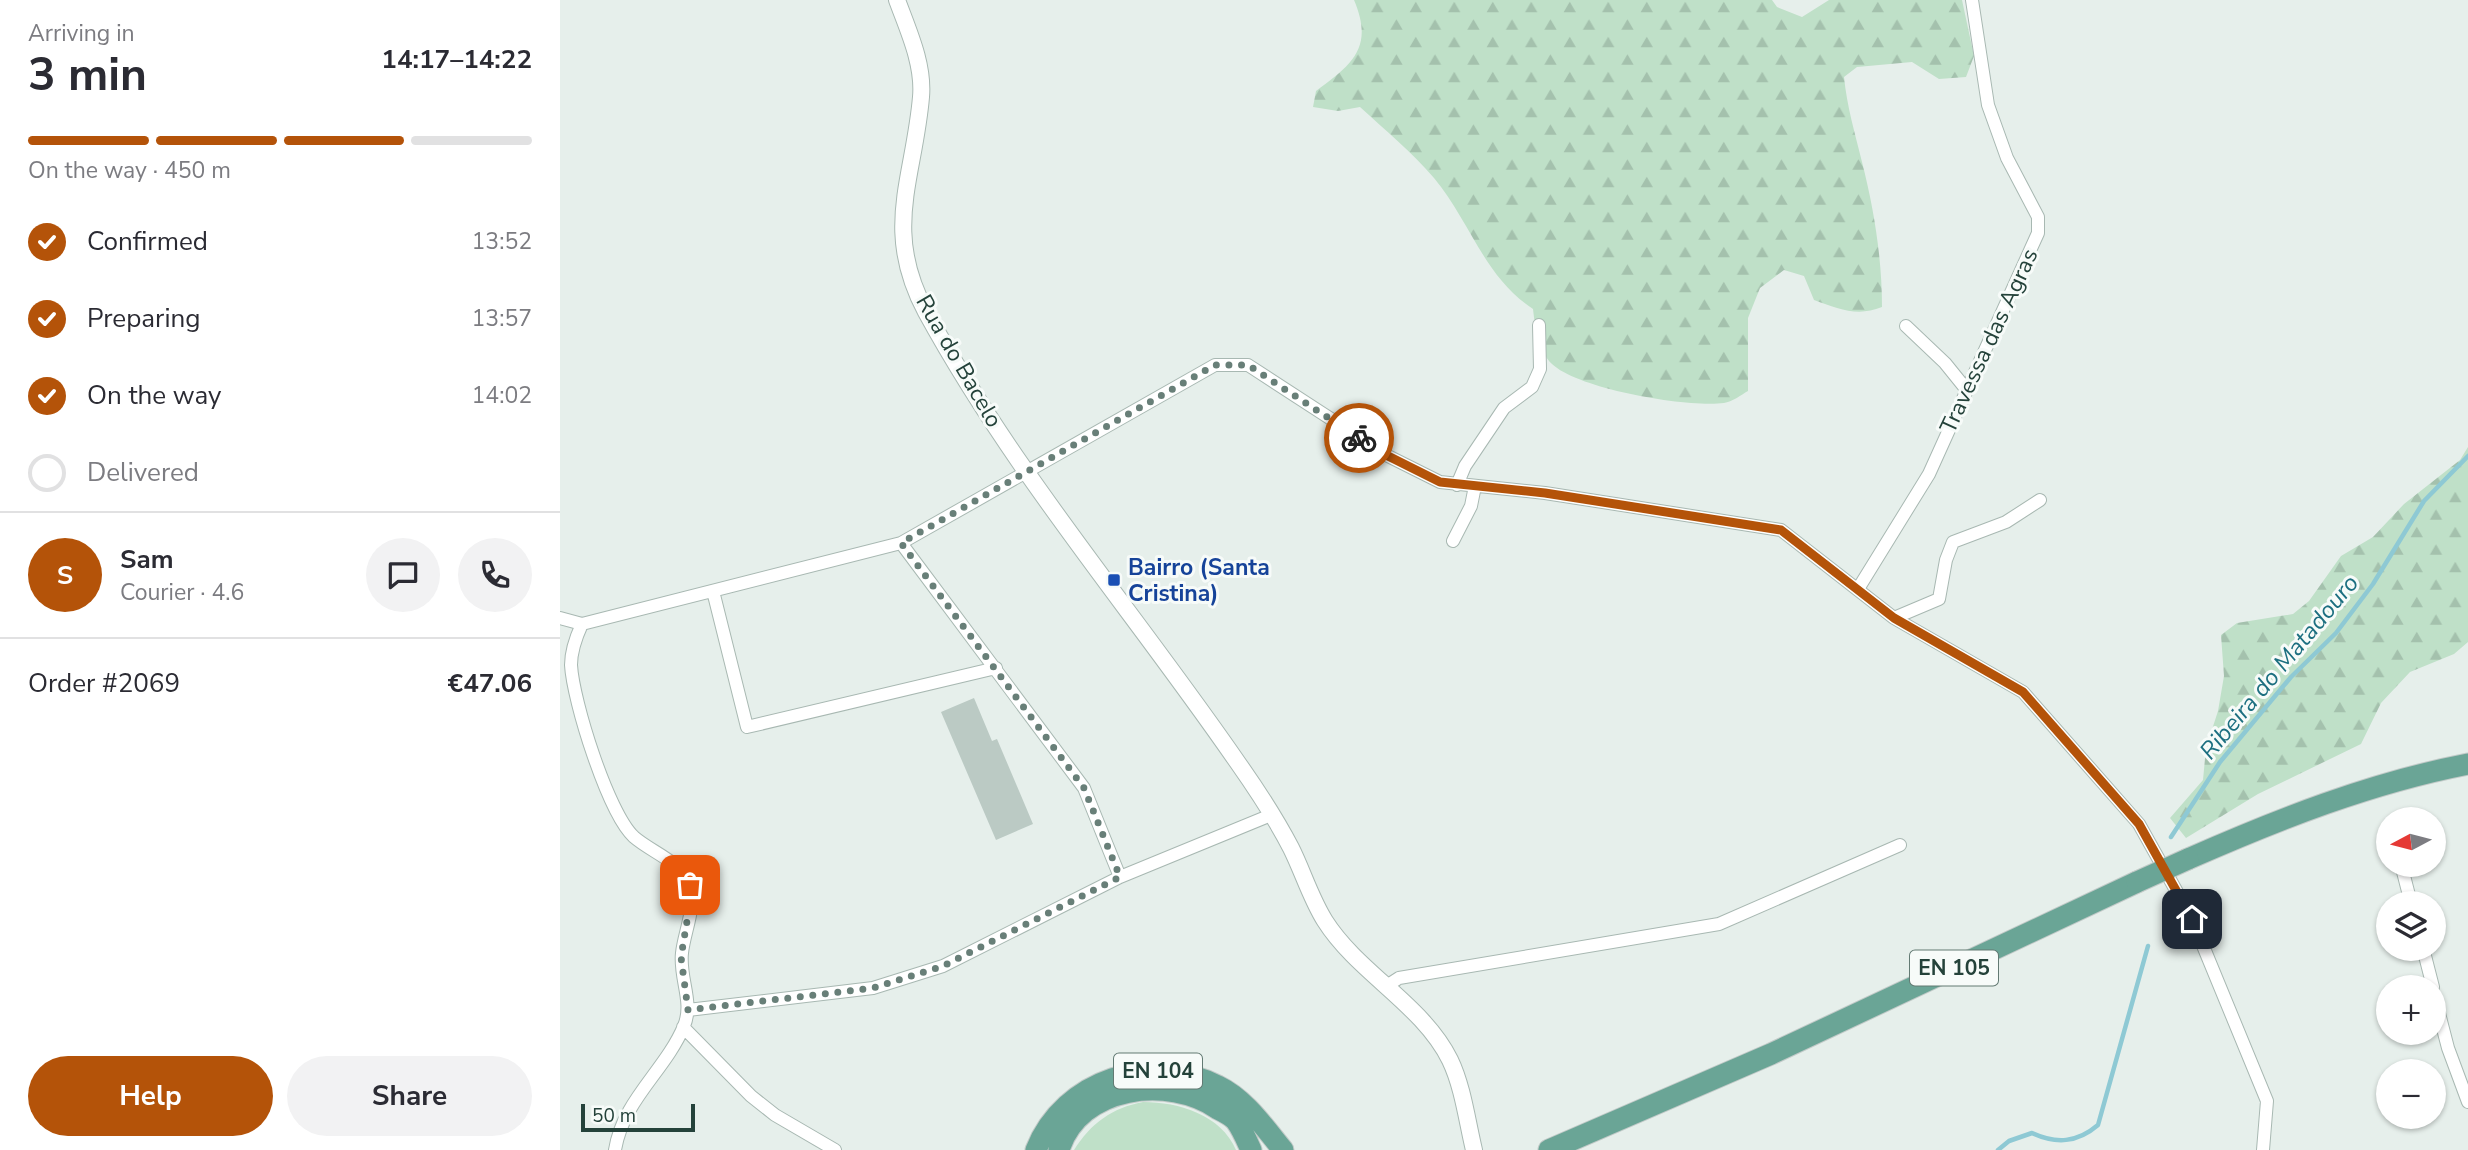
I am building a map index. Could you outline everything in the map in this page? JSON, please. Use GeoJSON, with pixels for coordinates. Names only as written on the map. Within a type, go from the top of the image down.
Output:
{"type":"FeatureCollection","features":[{"type":"Feature","properties":{"kind":"main road","name":"EN 105"},"geometry":{"type":"LineString","coordinates":[[1549,1150],[1771,1054],[2137,882],[2268,824],[2355,792],[2468,764]]}},
{"type":"Feature","properties":{"kind":"main road","name":"EN 105"},"geometry":{"type":"LineString","coordinates":[[1585,1150],[1771,1054]]}},
{"type":"Feature","properties":{"kind":"main road","name":"EN 104"},"geometry":{"type":"LineString","coordinates":[[1036,1150],[1056,1116],[1086,1091],[1120,1074],[1153,1071],[1190,1074],[1220,1087],[1253,1113],[1283,1150]]}},
{"type":"Feature","properties":{"kind":"main road","name":"EN 104"},"geometry":{"type":"LineString","coordinates":[[1059,1150],[1063,1138],[1089,1108],[1118,1094],[1159,1088],[1200,1096],[1236,1120],[1251,1150]]}},
{"type":"Feature","properties":{"kind":"street","name":"Rua do Bacelo"},"geometry":{"type":"LineString","coordinates":[[897,0],[919,66],[921,95],[904,191],[902,225],[905,257],[925,310],[1024,471],[1239,764],[1291,847],[1324,920],[1349,953],[1427,1028],[1450,1059],[1474,1150]]}},
{"type":"Feature","properties":{"kind":"street","name":"Travessa das Agras"},"geometry":{"type":"LineString","coordinates":[[1858,589],[1929,474],[2038,233],[2038,216],[2007,158],[1988,105],[1972,0]]}},
{"type":"Feature","properties":{"kind":"street"},"geometry":{"type":"LineString","coordinates":[[1457,485],[1465,466],[1504,408],[1532,387],[1539,369],[1539,325]]}},
{"type":"Feature","properties":{"kind":"street"},"geometry":{"type":"LineString","coordinates":[[1906,326],[1945,363],[1966,389]]}},
{"type":"Feature","properties":{"kind":"street"},"geometry":{"type":"LineString","coordinates":[[560,618],[582,624],[901,543],[1215,365],[1248,365],[1388,456],[1440,482],[1545,493],[1781,530],[1894,618],[2023,692],[2139,824],[2192,919],[2267,1101],[2263,1150]]}},
{"type":"Feature","properties":{"kind":"street"},"geometry":{"type":"LineString","coordinates":[[1453,541],[1471,506],[1475,486]]}},
{"type":"Feature","properties":{"kind":"street"},"geometry":{"type":"LineString","coordinates":[[1894,618],[1939,598],[1946,560],[1954,542],[2007,522],[2040,500]]}},
{"type":"Feature","properties":{"kind":"street"},"geometry":{"type":"LineString","coordinates":[[901,543],[1084,788],[1120,877]]}},
{"type":"Feature","properties":{"kind":"street"},"geometry":{"type":"LineString","coordinates":[[713,591],[747,727],[996,668]]}},
{"type":"Feature","properties":{"kind":"street"},"geometry":{"type":"LineString","coordinates":[[582,624],[574,644],[572,679],[616,814],[635,837],[680,869],[690,885],[691,897],[681,957],[688,1010],[683,1027],[625,1115],[615,1150]]}},
{"type":"Feature","properties":{"kind":"street"},"geometry":{"type":"LineString","coordinates":[[688,1010],[873,988],[943,966],[1120,877],[1271,815]]}},
{"type":"Feature","properties":{"kind":"street"},"geometry":{"type":"LineString","coordinates":[[1385,987],[1399,978],[1719,924],[1900,845]]}},
{"type":"Feature","properties":{"kind":"street"},"geometry":{"type":"LineString","coordinates":[[683,1027],[751,1096],[775,1115],[835,1150]]}},
{"type":"Feature","properties":{"kind":"street"},"geometry":{"type":"LineString","coordinates":[[2446,1040],[2468,1101]]}},
{"type":"Feature","properties":{"kind":"green space"},"geometry":{"type":"Polygon","coordinates":[[[1354,0],[1772,0],[1777,7],[1802,17],[1829,0],[1962,0],[1974,56],[1966,77],[1939,79],[1912,62],[1857,67],[1844,77],[1874,216],[1881,270],[1882,307],[1856,312],[1814,300],[1804,276],[1784,270],[1760,288],[1748,318],[1748,391],[1724,403],[1686,403],[1608,389],[1565,373],[1552,364],[1540,345],[1533,309],[1502,281],[1447,195],[1426,168],[1360,107],[1338,111],[1313,107],[1316,91],[1350,63],[1361,42],[1360,16],[1354,0]]]}},
{"type":"Feature","properties":{"kind":"green space"},"geometry":{"type":"Polygon","coordinates":[[[2468,447],[2468,642],[2454,654],[2410,672],[2381,703],[2361,744],[2258,794],[2186,838],[2170,818],[2203,780],[2206,748],[2218,711],[2224,676],[2221,635],[2237,623],[2293,614],[2309,601],[2341,556],[2373,537],[2404,504],[2460,460],[2468,447]]]}},
{"type":"Feature","properties":{"kind":"green space"},"geometry":{"type":"Polygon","coordinates":[[[1143,1102],[1184,1108],[1209,1119],[1229,1138],[1236,1150],[1074,1150],[1103,1118],[1122,1108],[1143,1102]]]}},
{"type":"Feature","properties":{"kind":"building"},"geometry":{"type":"Polygon","coordinates":[[[974,698],[992,741],[997,739],[1033,824],[996,840],[941,712],[974,698]]]}},
{"type":"Feature","properties":{"kind":"waterway","name":"Ribeira do Matadouro"},"geometry":{"type":"LineString","coordinates":[[2171,837],[2220,762],[2291,677],[2336,633],[2373,584],[2424,501],[2468,456]]}},
{"type":"Feature","properties":{"kind":"waterway","name":"Ribeira do Matadouro"},"geometry":{"type":"LineString","coordinates":[[1998,1150],[2009,1141],[2032,1133],[2049,1139],[2066,1140],[2082,1135],[2098,1125],[2148,946]]}},
{"type":"Feature","properties":{"kind":"way so far"},"geometry":{"type":"LineString","coordinates":[[690,885],[691,897],[681,957],[688,1010],[873,988],[943,966],[1120,877],[1084,788],[901,543],[1215,365],[1248,365],[1359,438]]}},
{"type":"Feature","properties":{"kind":"place","name":"Bairro (Santa Cristina)"},"geometry":{"type":"Point","coordinates":[1114,580]}},
{"type":"Feature","properties":{"kind":"route"},"geometry":{"type":"LineString","coordinates":[[1359,438],[1440,482],[1545,493],[1781,530],[1894,618],[2023,692],[2139,824],[2192,919]]}}]}
